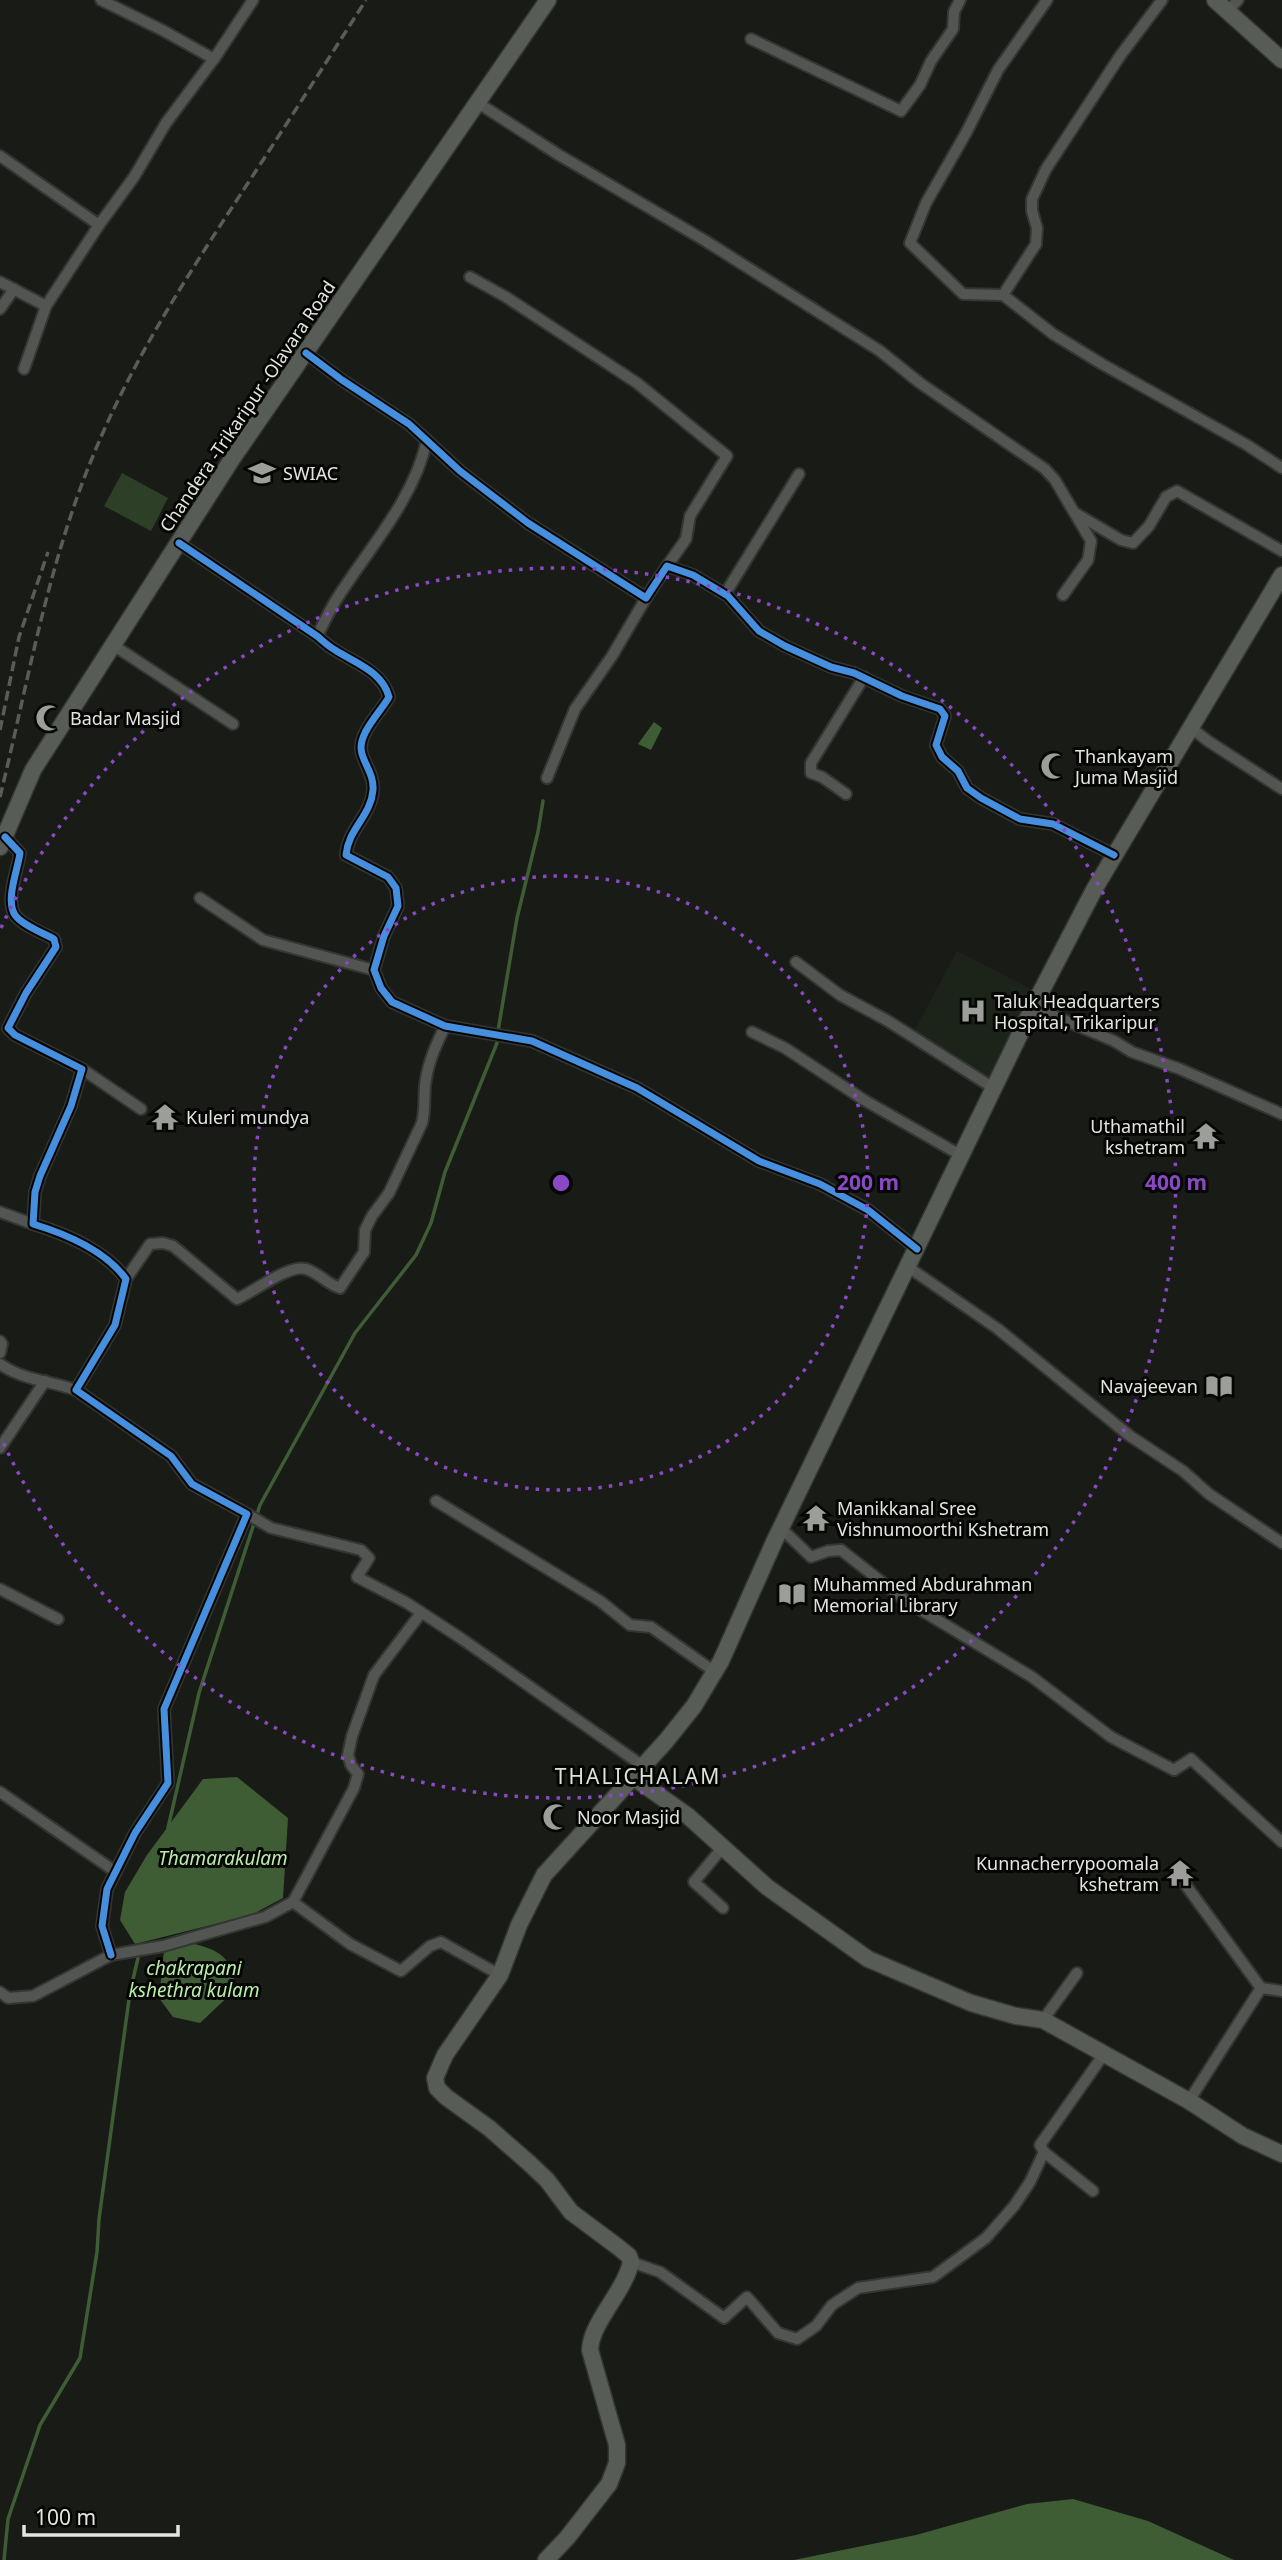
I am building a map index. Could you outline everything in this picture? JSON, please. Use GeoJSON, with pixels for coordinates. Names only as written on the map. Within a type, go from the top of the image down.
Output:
{"type":"FeatureCollection","features":[{"type":"Feature","properties":{"kind":"main road","name":"Chandera -Trikaripur -Olavara Road"},"geometry":{"type":"LineString","coordinates":[[2,842],[33,770],[232,459],[548,0]]}},
{"type":"Feature","properties":{"kind":"main road"},"geometry":{"type":"LineString","coordinates":[[1215,0],[1233,6],[1282,60]]}},
{"type":"Feature","properties":{"kind":"main road"},"geometry":{"type":"LineString","coordinates":[[546,2560],[610,2484],[617,2463],[617,2445],[590,2350],[590,2341],[594,2330],[611,2306],[631,2262],[629,2256],[618,2247],[570,2213],[547,2180],[489,2128],[437,2088],[435,2078],[445,2055],[500,1975],[519,1925],[544,1875],[694,1706],[715,1672],[1033,1007],[1114,855],[1282,575]]}},
{"type":"Feature","properties":{"kind":"main road"},"geometry":{"type":"LineString","coordinates":[[638,1771],[767,1887],[868,1959],[971,2003],[1043,2020],[1189,2101],[1243,2136],[1282,2154]]}},
{"type":"Feature","properties":{"kind":"street"},"geometry":{"type":"LineString","coordinates":[[101,0],[214,59]]}},
{"type":"Feature","properties":{"kind":"street"},"geometry":{"type":"LineString","coordinates":[[24,369],[46,306],[134,177],[166,123],[214,59],[253,0]]}},
{"type":"Feature","properties":{"kind":"street"},"geometry":{"type":"LineString","coordinates":[[751,38],[901,111],[920,85],[931,61],[953,29],[954,12],[960,0]]}},
{"type":"Feature","properties":{"kind":"street"},"geometry":{"type":"LineString","coordinates":[[1047,0],[998,70],[926,204],[910,243],[963,294],[1003,295],[1053,334],[1247,445],[1282,468]]}},
{"type":"Feature","properties":{"kind":"street"},"geometry":{"type":"LineString","coordinates":[[1003,295],[1036,244],[1037,228],[1032,199],[1046,169],[1120,56],[1162,0]]}},
{"type":"Feature","properties":{"kind":"street"},"geometry":{"type":"LineString","coordinates":[[478,103],[880,351],[920,383],[1045,469],[1055,480],[1091,541],[1087,560],[1062,595]]}},
{"type":"Feature","properties":{"kind":"street"},"geometry":{"type":"LineString","coordinates":[[0,156],[99,225]]}},
{"type":"Feature","properties":{"kind":"street"},"geometry":{"type":"LineString","coordinates":[[470,277],[506,297],[637,383],[727,456],[690,516],[686,538],[575,709],[547,778]]}},
{"type":"Feature","properties":{"kind":"street"},"geometry":{"type":"LineString","coordinates":[[0,282],[46,306]]}},
{"type":"Feature","properties":{"kind":"street"},"geometry":{"type":"LineString","coordinates":[[0,309],[14,289]]}},
{"type":"Feature","properties":{"kind":"street"},"geometry":{"type":"LineString","coordinates":[[306,353],[385,407],[427,440],[460,471],[528,523],[646,598]]}},
{"type":"Feature","properties":{"kind":"street"},"geometry":{"type":"LineString","coordinates":[[317,636],[338,596],[354,576],[409,489],[423,460],[427,440]]}},
{"type":"Feature","properties":{"kind":"street"},"geometry":{"type":"LineString","coordinates":[[724,594],[799,474]]}},
{"type":"Feature","properties":{"kind":"street"},"geometry":{"type":"LineString","coordinates":[[1073,512],[1121,540],[1133,543],[1149,526],[1166,497],[1177,491],[1282,551]]}},
{"type":"Feature","properties":{"kind":"street"},"geometry":{"type":"LineString","coordinates":[[179,543],[333,649],[369,668],[387,687],[389,696],[361,740],[362,753],[371,772],[373,791],[366,813],[347,840],[346,855],[388,877],[397,888],[398,906],[384,936],[374,970],[381,988],[392,1002],[445,1026],[532,1041],[636,1088],[759,1161],[820,1184],[868,1210],[917,1249]]}},
{"type":"Feature","properties":{"kind":"street"},"geometry":{"type":"LineString","coordinates":[[667,566],[694,575],[724,594],[759,631],[831,667],[864,677],[902,696],[940,709],[945,716],[936,745],[942,757],[958,771],[963,782],[974,793],[1020,819],[1053,824],[1114,855]]}},
{"type":"Feature","properties":{"kind":"street"},"geometry":{"type":"LineString","coordinates":[[113,645],[233,724]]}},
{"type":"Feature","properties":{"kind":"street"},"geometry":{"type":"LineString","coordinates":[[846,794],[811,772],[811,763],[864,677]]}},
{"type":"Feature","properties":{"kind":"street"},"geometry":{"type":"LineString","coordinates":[[1190,727],[1282,789]]}},
{"type":"Feature","properties":{"kind":"street"},"geometry":{"type":"LineString","coordinates":[[2,842],[20,853],[11,906],[16,916],[54,939],[56,947],[26,993],[8,1028],[15,1035],[82,1069],[141,1109]]}},
{"type":"Feature","properties":{"kind":"street"},"geometry":{"type":"LineString","coordinates":[[200,898],[263,940],[374,970]]}},
{"type":"Feature","properties":{"kind":"street"},"geometry":{"type":"LineString","coordinates":[[796,962],[840,995],[888,1021],[995,1089]]}},
{"type":"Feature","properties":{"kind":"street"},"geometry":{"type":"LineString","coordinates":[[1033,1007],[1114,1041],[1132,1052],[1180,1069],[1282,1114]]}},
{"type":"Feature","properties":{"kind":"street"},"geometry":{"type":"LineString","coordinates":[[76,1390],[115,1325],[126,1279],[150,1244],[163,1243],[173,1246],[237,1299],[291,1268],[303,1268],[340,1288],[364,1252],[365,1230],[389,1193],[418,1132],[425,1113],[423,1100],[426,1077],[445,1026]]}},
{"type":"Feature","properties":{"kind":"street"},"geometry":{"type":"LineString","coordinates":[[752,1032],[785,1048],[864,1100],[962,1156]]}},
{"type":"Feature","properties":{"kind":"street"},"geometry":{"type":"LineString","coordinates":[[33,1224],[35,1192],[40,1176],[71,1106],[82,1069]]}},
{"type":"Feature","properties":{"kind":"street"},"geometry":{"type":"LineString","coordinates":[[0,1212],[83,1244],[120,1270],[126,1279]]}},
{"type":"Feature","properties":{"kind":"street"},"geometry":{"type":"LineString","coordinates":[[908,1268],[998,1329],[1130,1436],[1282,1543]]}},
{"type":"Feature","properties":{"kind":"street"},"geometry":{"type":"LineString","coordinates":[[0,1341],[0,1353]]}},
{"type":"Feature","properties":{"kind":"street"},"geometry":{"type":"LineString","coordinates":[[0,1364],[16,1373],[76,1390],[171,1456],[192,1484],[271,1528],[361,1550],[369,1558],[357,1577],[421,1613],[638,1771]]}},
{"type":"Feature","properties":{"kind":"street"},"geometry":{"type":"LineString","coordinates":[[0,1448],[45,1381]]}},
{"type":"Feature","properties":{"kind":"street"},"geometry":{"type":"LineString","coordinates":[[436,1500],[600,1601],[630,1625],[651,1627],[715,1672]]}},
{"type":"Feature","properties":{"kind":"street"},"geometry":{"type":"LineString","coordinates":[[111,1955],[102,1926],[107,1889],[135,1833],[168,1783],[164,1709],[252,1517]]}},
{"type":"Feature","properties":{"kind":"street"},"geometry":{"type":"LineString","coordinates":[[782,1529],[811,1558],[828,1551],[841,1550],[906,1601],[1032,1677],[1111,1737],[1174,1770],[1191,1759],[1282,1842]]}},
{"type":"Feature","properties":{"kind":"street"},"geometry":{"type":"LineString","coordinates":[[0,1589],[58,1619]]}},
{"type":"Feature","properties":{"kind":"street"},"geometry":{"type":"LineString","coordinates":[[0,1992],[8,1998],[33,1996],[111,1955],[163,1946],[265,1917],[293,1902],[354,1788],[358,1774],[348,1755],[374,1675],[421,1613]]}},
{"type":"Feature","properties":{"kind":"street"},"geometry":{"type":"LineString","coordinates":[[0,1792],[116,1872]]}},
{"type":"Feature","properties":{"kind":"street"},"geometry":{"type":"LineString","coordinates":[[723,1847],[694,1884],[723,1908]]}},
{"type":"Feature","properties":{"kind":"street"},"geometry":{"type":"LineString","coordinates":[[1185,1884],[1261,1988],[1282,1991]]}},
{"type":"Feature","properties":{"kind":"street"},"geometry":{"type":"LineString","coordinates":[[293,1902],[350,1944],[401,1971],[430,1946],[441,1942],[500,1975]]}},
{"type":"Feature","properties":{"kind":"street"},"geometry":{"type":"LineString","coordinates":[[1043,2020],[1077,1973]]}},
{"type":"Feature","properties":{"kind":"street"},"geometry":{"type":"LineString","coordinates":[[1189,2101],[1261,1988]]}},
{"type":"Feature","properties":{"kind":"street"},"geometry":{"type":"LineString","coordinates":[[1093,2191],[1044,2152],[1040,2145],[1104,2054]]}},
{"type":"Feature","properties":{"kind":"street"},"geometry":{"type":"LineString","coordinates":[[631,2262],[660,2272],[724,2318],[747,2297],[778,2333],[797,2339],[816,2326],[832,2305],[858,2288],[933,2277],[986,2238],[1025,2190],[1044,2152]]}},
{"type":"Feature","properties":{"kind":"shaded area"},"geometry":{"type":"Polygon","coordinates":[[[122,473],[168,498],[151,531],[104,506],[122,473]]]}},
{"type":"Feature","properties":{"kind":"shaded area","name":"Taluk Headquarters Hospital, Trikaripur"},"geometry":{"type":"Polygon","coordinates":[[[957,951],[1031,989],[991,1082],[913,1033],[957,951]]]}},
{"type":"Feature","properties":{"kind":"water"},"geometry":{"type":"Polygon","coordinates":[[[654,722],[662,728],[651,750],[638,744],[654,722]]]}},
{"type":"Feature","properties":{"kind":"water","name":"Thamarakulam"},"geometry":{"type":"Polygon","coordinates":[[[237,1777],[288,1818],[283,1898],[251,1915],[135,1944],[120,1920],[125,1892],[147,1855],[203,1779],[237,1777]]]}},
{"type":"Feature","properties":{"kind":"water","name":"chakrapani kshethra kulam"},"geometry":{"type":"Polygon","coordinates":[[[191,1943],[218,1953],[228,1962],[236,1989],[200,2023],[173,2017],[159,1998],[164,1951],[191,1943]]]}},
{"type":"Feature","properties":{"kind":"water"},"geometry":{"type":"Polygon","coordinates":[[[1073,2499],[1148,2521],[1234,2560],[794,2560],[916,2535],[1027,2504],[1073,2499]]]}},
{"type":"Feature","properties":{"kind":"waterway"},"geometry":{"type":"LineString","coordinates":[[498,1031],[517,918],[543,801]]}},
{"type":"Feature","properties":{"kind":"waterway"},"geometry":{"type":"LineString","coordinates":[[168,1828],[199,1693],[260,1505],[355,1333],[416,1255],[431,1223],[445,1172],[497,1043]]}},
{"type":"Feature","properties":{"kind":"waterway"},"geometry":{"type":"LineString","coordinates":[[4,2560],[8,2519],[40,2425],[80,2358],[97,2252],[99,2219],[130,1992],[138,1958]]}},
{"type":"Feature","properties":{"kind":"railway"},"geometry":{"type":"LineString","coordinates":[[0,797],[53,574],[81,487],[113,410],[148,343],[187,278],[366,0]]}},
{"type":"Feature","properties":{"kind":"railway"},"geometry":{"type":"LineString","coordinates":[[0,730],[19,637],[48,552]]}},
{"type":"Feature","properties":{"kind":"cycle path"},"geometry":{"type":"LineString","coordinates":[[306,353],[409,424],[460,471],[528,523],[646,598],[667,566],[693,575],[728,596],[759,631],[785,646],[831,667],[854,673],[902,696],[940,709],[945,716],[936,745],[942,757],[958,771],[967,788],[1020,819],[1053,824],[1114,855]]}},
{"type":"Feature","properties":{"kind":"cycle path"},"geometry":{"type":"LineString","coordinates":[[179,543],[367,669],[385,688],[389,697],[362,739],[362,754],[372,780],[371,799],[351,838],[346,855],[388,877],[396,888],[398,906],[384,936],[374,970],[381,988],[392,1002],[445,1026],[532,1041],[637,1088],[759,1161],[820,1184],[868,1210],[917,1249]]}},
{"type":"Feature","properties":{"kind":"cycle path"},"geometry":{"type":"LineString","coordinates":[[5,837],[20,853],[12,893],[12,909],[18,919],[54,939],[56,947],[26,993],[8,1028],[15,1035],[82,1069],[71,1106],[40,1176],[35,1192],[33,1224],[71,1238],[96,1251],[126,1279],[115,1325],[76,1390],[171,1456],[192,1484],[247,1514],[164,1709],[168,1783],[135,1833],[107,1889],[102,1926],[111,1955]]}},
{"type":"Feature","properties":{"kind":"place","name":"SWIAC"},"geometry":{"type":"Point","coordinates":[262,473]}},
{"type":"Feature","properties":{"kind":"place","name":"Badar Masjid"},"geometry":{"type":"Point","coordinates":[49,718]}},
{"type":"Feature","properties":{"kind":"place","name":"Thankayam Juma Masjid"},"geometry":{"type":"Point","coordinates":[1054,766]}},
{"type":"Feature","properties":{"kind":"place","name":"Taluk Headquarters Hospital, Trikaripur"},"geometry":{"type":"Point","coordinates":[973,1011]}},
{"type":"Feature","properties":{"kind":"place","name":"Kuleri mundya"},"geometry":{"type":"Point","coordinates":[165,1117]}},
{"type":"Feature","properties":{"kind":"place","name":"Uthamathil kshetram"},"geometry":{"type":"Point","coordinates":[1206,1136]}},
{"type":"Feature","properties":{"kind":"place","name":"Navajeevan"},"geometry":{"type":"Point","coordinates":[1219,1386]}},
{"type":"Feature","properties":{"kind":"place","name":"Manikkanal Sree Vishnumoorthi Kshetram"},"geometry":{"type":"Point","coordinates":[816,1518]}},
{"type":"Feature","properties":{"kind":"place","name":"Muhammed Abdurahman Memorial Library"},"geometry":{"type":"Point","coordinates":[792,1594]}},
{"type":"Feature","properties":{"kind":"place","name":"Noor Masjid"},"geometry":{"type":"Point","coordinates":[556,1817]}},
{"type":"Feature","properties":{"kind":"place","name":"Kunnacherrypoomala kshetram"},"geometry":{"type":"Point","coordinates":[1180,1873]}},
{"type":"Feature","properties":{"kind":"district","name":"THALICHALAM"},"geometry":{"type":"Point","coordinates":[638,1776]}}]}
